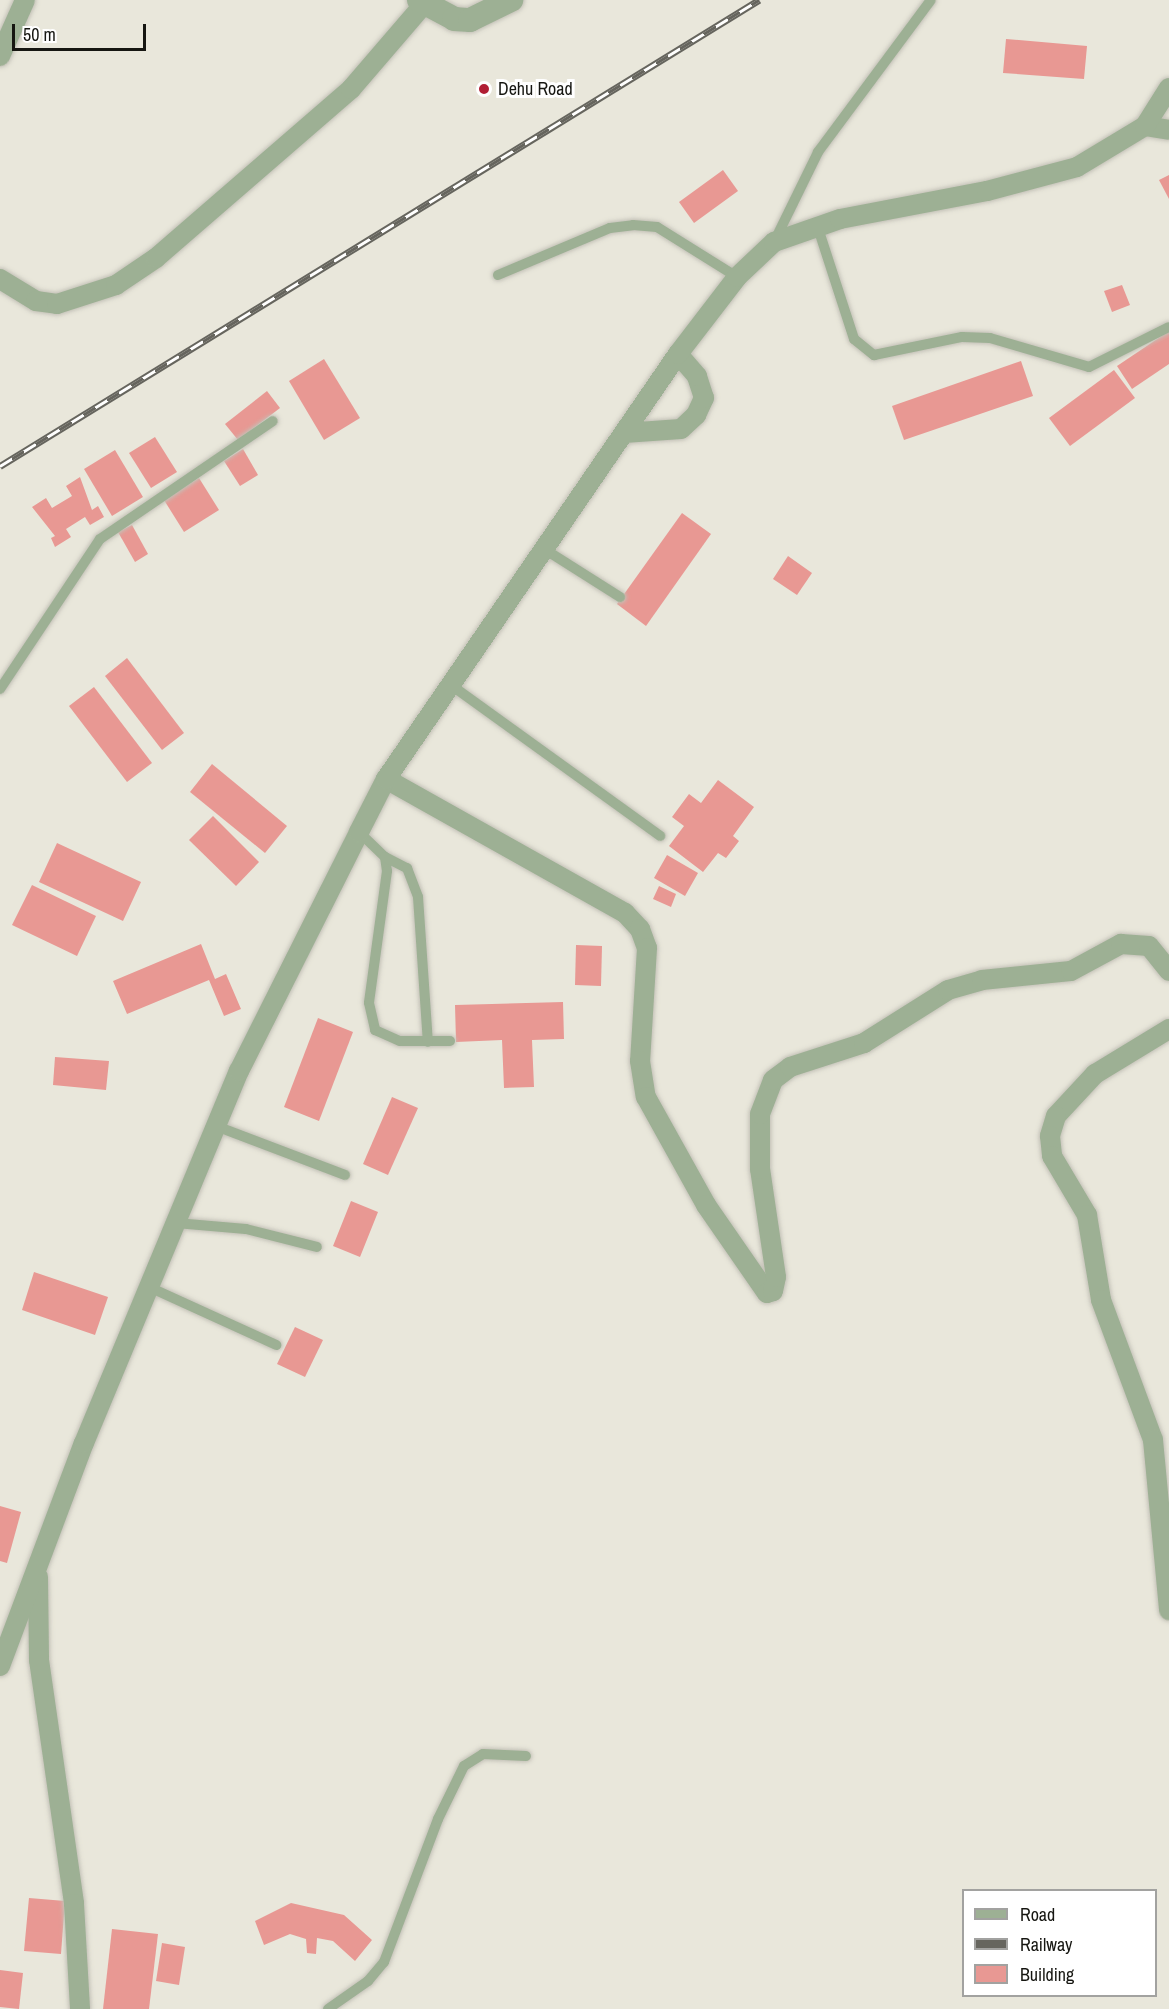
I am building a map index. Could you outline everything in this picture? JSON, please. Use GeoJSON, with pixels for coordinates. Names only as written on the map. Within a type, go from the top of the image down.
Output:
{"type":"FeatureCollection","features":[{"type":"Feature","properties":{"kind":"street"},"geometry":{"type":"LineString","coordinates":[[0,56],[25,0]]}},
{"type":"Feature","properties":{"kind":"street"},"geometry":{"type":"LineString","coordinates":[[0,279],[36,301],[57,304],[116,285],[156,258],[351,89],[422,2],[454,19],[470,20],[511,0]]}},
{"type":"Feature","properties":{"kind":"street"},"geometry":{"type":"LineString","coordinates":[[0,1666],[149,1287],[216,1126],[386,779],[678,354],[737,277],[774,242],[817,225],[1077,167],[1144,126],[1169,88]]}},
{"type":"Feature","properties":{"kind":"street"},"geometry":{"type":"LineString","coordinates":[[1144,126],[1169,130]]}},
{"type":"Feature","properties":{"kind":"street"},"geometry":{"type":"LineString","coordinates":[[624,433],[681,429],[696,415],[704,398],[697,376],[678,354]]}},
{"type":"Feature","properties":{"kind":"street"},"geometry":{"type":"LineString","coordinates":[[386,779],[625,913],[640,929],[647,948],[640,1061],[646,1096],[706,1205],[767,1293],[773,1291],[777,1277],[759,1140],[760,1114],[773,1080],[790,1067],[864,1043],[948,990],[982,980],[1071,972],[1121,944],[1138,942],[1149,946],[1169,971]]}},
{"type":"Feature","properties":{"kind":"street"},"geometry":{"type":"LineString","coordinates":[[1169,1029],[1095,1074],[1061,1109],[1050,1136],[1052,1156],[1087,1215],[1101,1300],[1153,1440],[1169,1610]]}},
{"type":"Feature","properties":{"kind":"street"},"geometry":{"type":"LineString","coordinates":[[38,1566],[39,1660],[74,1904],[80,2009]]}},
{"type":"Feature","properties":{"kind":"lane"},"geometry":{"type":"LineString","coordinates":[[774,242],[818,152],[931,0]]}},
{"type":"Feature","properties":{"kind":"lane"},"geometry":{"type":"LineString","coordinates":[[498,275],[610,228],[633,225],[657,227],[737,277]]}},
{"type":"Feature","properties":{"kind":"lane"},"geometry":{"type":"LineString","coordinates":[[817,225],[854,339],[874,355],[962,337],[990,338],[1089,367],[1169,327]]}},
{"type":"Feature","properties":{"kind":"lane"},"geometry":{"type":"LineString","coordinates":[[0,689],[100,539],[273,421]]}},
{"type":"Feature","properties":{"kind":"lane"},"geometry":{"type":"LineString","coordinates":[[544,549],[620,597]]}},
{"type":"Feature","properties":{"kind":"lane"},"geometry":{"type":"LineString","coordinates":[[451,685],[660,836]]}},
{"type":"Feature","properties":{"kind":"lane"},"geometry":{"type":"LineString","coordinates":[[359,832],[385,857],[406,868],[418,897],[428,1042]]}},
{"type":"Feature","properties":{"kind":"lane"},"geometry":{"type":"LineString","coordinates":[[385,857],[370,1020],[386,1039],[450,1041]]}},
{"type":"Feature","properties":{"kind":"lane"},"geometry":{"type":"LineString","coordinates":[[216,1126],[345,1174]]}},
{"type":"Feature","properties":{"kind":"lane"},"geometry":{"type":"LineString","coordinates":[[176,1223],[246,1229],[317,1247]]}},
{"type":"Feature","properties":{"kind":"lane"},"geometry":{"type":"LineString","coordinates":[[149,1287],[276,1345]]}},
{"type":"Feature","properties":{"kind":"lane"},"geometry":{"type":"LineString","coordinates":[[328,2009],[368,1981],[384,1962],[438,1819],[464,1766],[483,1754],[526,1756]]}},
{"type":"Feature","properties":{"kind":"building"},"geometry":{"type":"Polygon","coordinates":[[[1006,39],[1087,46],[1084,79],[1003,73],[1006,39]]]}},
{"type":"Feature","properties":{"kind":"building"},"geometry":{"type":"Polygon","coordinates":[[[723,170],[738,191],[694,223],[679,202],[723,170]]]}},
{"type":"Feature","properties":{"kind":"building"},"geometry":{"type":"Polygon","coordinates":[[[1169,175],[1169,199],[1159,180],[1169,175]]]}},
{"type":"Feature","properties":{"kind":"building"},"geometry":{"type":"Polygon","coordinates":[[[1122,285],[1130,305],[1112,312],[1104,291],[1122,285]]]}},
{"type":"Feature","properties":{"kind":"building"},"geometry":{"type":"Polygon","coordinates":[[[1169,331],[1169,364],[1132,389],[1117,366],[1169,331]]]}},
{"type":"Feature","properties":{"kind":"building"},"geometry":{"type":"Polygon","coordinates":[[[324,359],[360,418],[324,440],[289,381],[324,359]]]}},
{"type":"Feature","properties":{"kind":"building"},"geometry":{"type":"Polygon","coordinates":[[[1021,361],[1033,396],[904,440],[892,406],[1021,361]]]}},
{"type":"Feature","properties":{"kind":"building"},"geometry":{"type":"Polygon","coordinates":[[[1114,370],[1135,398],[1070,446],[1049,418],[1114,370]]]}},
{"type":"Feature","properties":{"kind":"building"},"geometry":{"type":"Polygon","coordinates":[[[267,391],[280,408],[238,440],[225,424],[267,391]]]}},
{"type":"Feature","properties":{"kind":"building"},"geometry":{"type":"Polygon","coordinates":[[[155,437],[177,472],[151,488],[129,453],[155,437]]]}},
{"type":"Feature","properties":{"kind":"building"},"geometry":{"type":"Polygon","coordinates":[[[243,449],[258,475],[240,486],[224,461],[243,449]]]}},
{"type":"Feature","properties":{"kind":"building"},"geometry":{"type":"Polygon","coordinates":[[[115,450],[143,497],[112,516],[84,469],[115,450]]]}},
{"type":"Feature","properties":{"kind":"building"},"geometry":{"type":"Polygon","coordinates":[[[80,477],[92,510],[98,506],[104,517],[90,525],[85,517],[66,529],[71,537],[55,547],[51,538],[55,536],[32,507],[46,498],[52,508],[72,496],[66,486],[80,477]]]}},
{"type":"Feature","properties":{"kind":"building"},"geometry":{"type":"Polygon","coordinates":[[[199,478],[219,510],[184,532],[164,500],[199,478]]]}},
{"type":"Feature","properties":{"kind":"building"},"geometry":{"type":"Polygon","coordinates":[[[682,513],[711,534],[646,626],[617,604],[682,513]]]}},
{"type":"Feature","properties":{"kind":"building"},"geometry":{"type":"Polygon","coordinates":[[[132,525],[148,554],[135,562],[118,532],[132,525]]]}},
{"type":"Feature","properties":{"kind":"building"},"geometry":{"type":"Polygon","coordinates":[[[788,556],[812,573],[797,595],[773,579],[788,556]]]}},
{"type":"Feature","properties":{"kind":"building"},"geometry":{"type":"Polygon","coordinates":[[[127,658],[184,733],[162,750],[105,676],[127,658]]]}},
{"type":"Feature","properties":{"kind":"building"},"geometry":{"type":"Polygon","coordinates":[[[94,687],[152,763],[127,782],[69,706],[94,687]]]}},
{"type":"Feature","properties":{"kind":"building"},"geometry":{"type":"Polygon","coordinates":[[[212,764],[287,826],[265,853],[190,792],[212,764]]]}},
{"type":"Feature","properties":{"kind":"building"},"geometry":{"type":"Polygon","coordinates":[[[718,780],[754,807],[733,836],[739,841],[726,858],[718,853],[703,872],[669,846],[684,826],[672,817],[689,794],[701,803],[718,780]]]}},
{"type":"Feature","properties":{"kind":"building"},"geometry":{"type":"Polygon","coordinates":[[[213,816],[259,862],[236,886],[189,840],[213,816]]]}},
{"type":"Feature","properties":{"kind":"building"},"geometry":{"type":"Polygon","coordinates":[[[57,843],[141,882],[123,921],[39,882],[57,843]]]}},
{"type":"Feature","properties":{"kind":"building"},"geometry":{"type":"Polygon","coordinates":[[[667,855],[698,873],[685,896],[654,878],[667,855]]]}},
{"type":"Feature","properties":{"kind":"building"},"geometry":{"type":"Polygon","coordinates":[[[32,885],[96,916],[77,956],[12,925],[32,885]]]}},
{"type":"Feature","properties":{"kind":"building"},"geometry":{"type":"Polygon","coordinates":[[[659,886],[676,894],[671,907],[653,899],[659,886]]]}},
{"type":"Feature","properties":{"kind":"building"},"geometry":{"type":"Polygon","coordinates":[[[201,944],[215,979],[226,974],[241,1009],[224,1016],[209,980],[127,1014],[113,981],[201,944]]]}},
{"type":"Feature","properties":{"kind":"building"},"geometry":{"type":"Polygon","coordinates":[[[576,945],[602,946],[601,986],[575,985],[576,945]]]}},
{"type":"Feature","properties":{"kind":"building"},"geometry":{"type":"Polygon","coordinates":[[[563,1002],[564,1039],[532,1040],[534,1087],[504,1088],[502,1040],[456,1042],[455,1005],[563,1002]]]}},
{"type":"Feature","properties":{"kind":"building"},"geometry":{"type":"Polygon","coordinates":[[[318,1018],[353,1032],[319,1121],[284,1107],[318,1018]]]}},
{"type":"Feature","properties":{"kind":"building"},"geometry":{"type":"Polygon","coordinates":[[[55,1057],[109,1061],[106,1090],[53,1085],[55,1057]]]}},
{"type":"Feature","properties":{"kind":"building"},"geometry":{"type":"Polygon","coordinates":[[[392,1097],[418,1108],[388,1175],[363,1164],[392,1097]]]}},
{"type":"Feature","properties":{"kind":"building"},"geometry":{"type":"Polygon","coordinates":[[[351,1201],[378,1212],[360,1257],[333,1246],[351,1201]]]}},
{"type":"Feature","properties":{"kind":"building"},"geometry":{"type":"Polygon","coordinates":[[[34,1272],[108,1297],[95,1335],[22,1310],[34,1272]]]}},
{"type":"Feature","properties":{"kind":"building"},"geometry":{"type":"Polygon","coordinates":[[[295,1327],[323,1340],[305,1377],[277,1364],[295,1327]]]}},
{"type":"Feature","properties":{"kind":"building"},"geometry":{"type":"Polygon","coordinates":[[[0,1506],[21,1512],[7,1563],[0,1561],[0,1506]]]}},
{"type":"Feature","properties":{"kind":"building"},"geometry":{"type":"Polygon","coordinates":[[[29,1898],[65,1901],[61,1954],[24,1951],[29,1898]]]}},
{"type":"Feature","properties":{"kind":"building"},"geometry":{"type":"Polygon","coordinates":[[[291,1903],[344,1915],[372,1940],[355,1961],[333,1941],[317,1938],[316,1954],[307,1953],[306,1939],[290,1934],[264,1945],[255,1921],[291,1903]]]}},
{"type":"Feature","properties":{"kind":"building"},"geometry":{"type":"Polygon","coordinates":[[[112,1929],[158,1934],[149,2009],[103,2009],[112,1929]]]}},
{"type":"Feature","properties":{"kind":"building"},"geometry":{"type":"Polygon","coordinates":[[[162,1943],[185,1947],[179,1985],[156,1981],[162,1943]]]}},
{"type":"Feature","properties":{"kind":"building"},"geometry":{"type":"Polygon","coordinates":[[[0,1970],[23,1973],[19,2009],[0,2007],[0,1970]]]}},
{"type":"Feature","properties":{"kind":"railway"},"geometry":{"type":"LineString","coordinates":[[0,466],[759,0]]}},
{"type":"Feature","properties":{"kind":"place","name":"Dehu Road"},"geometry":{"type":"Point","coordinates":[484,89]}}]}
